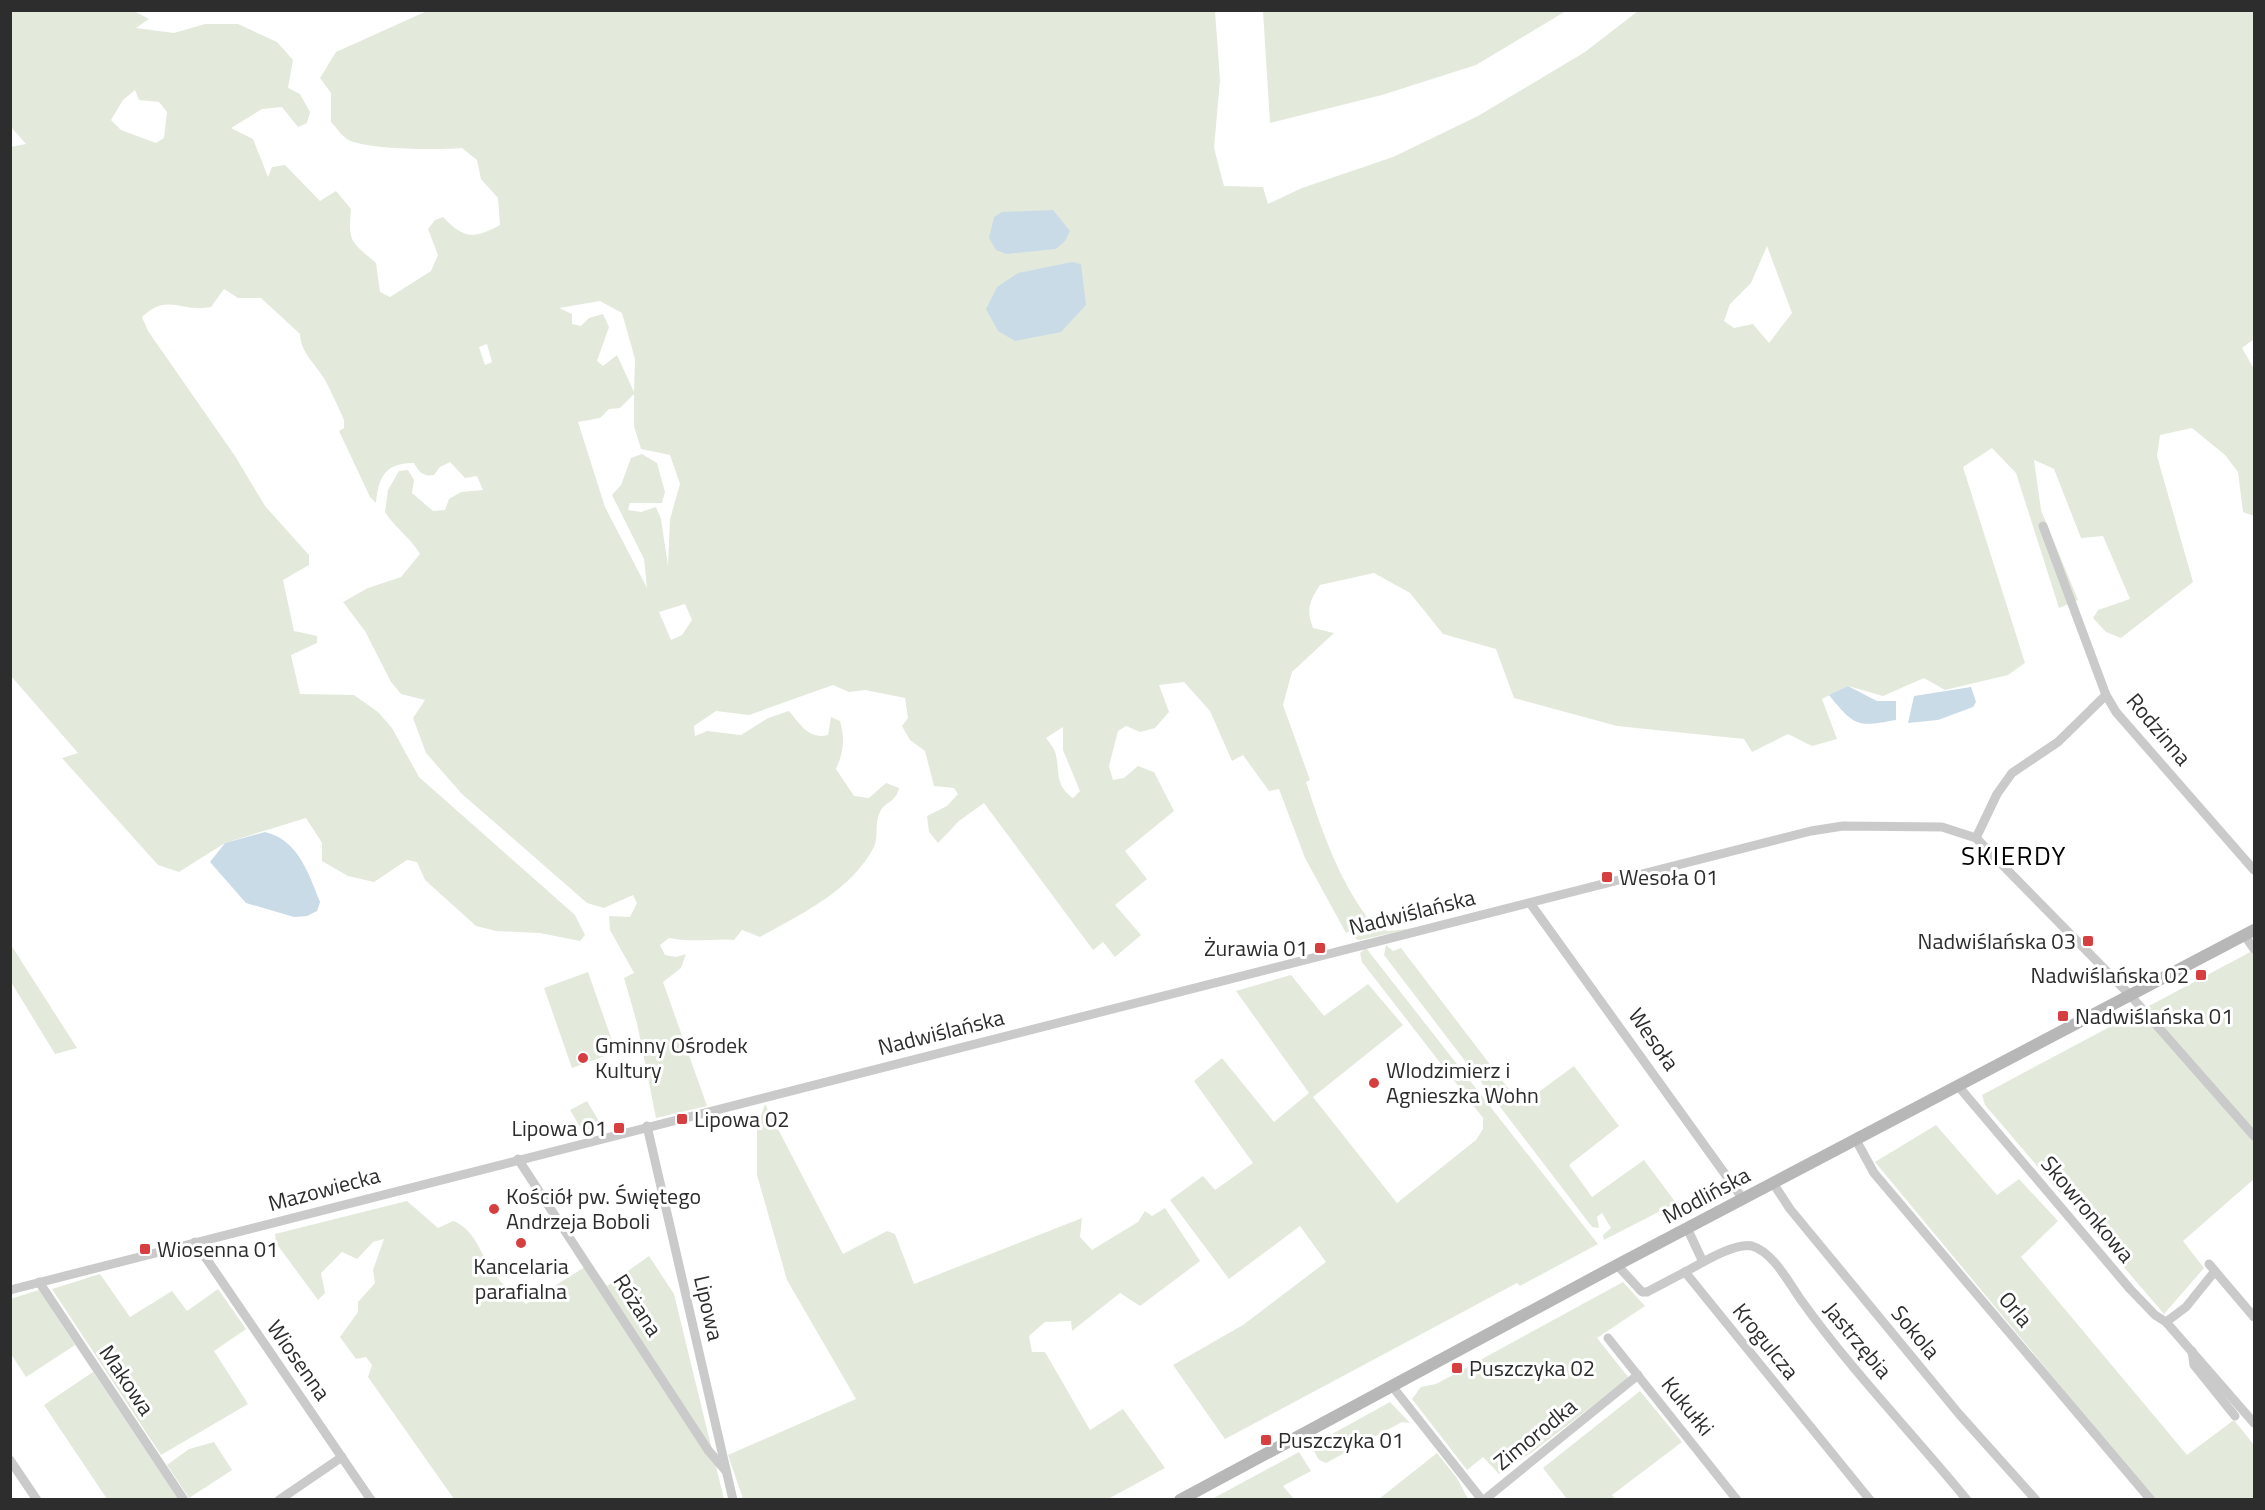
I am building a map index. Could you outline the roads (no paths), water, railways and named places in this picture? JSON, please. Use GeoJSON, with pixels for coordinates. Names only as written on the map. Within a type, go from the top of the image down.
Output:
{"type":"FeatureCollection","features":[{"type":"Feature","properties":{"kind":"main road","name":"Modlińska"},"geometry":{"type":"LineString","coordinates":[[1180,1500],[1617,1265],[2250,933]]}},
{"type":"Feature","properties":{"kind":"street","name":"Rodzinna"},"geometry":{"type":"LineString","coordinates":[[2043,526],[2106,695],[2116,711],[2254,870]]}},
{"type":"Feature","properties":{"kind":"street"},"geometry":{"type":"LineString","coordinates":[[1976,838],[1997,794],[2012,773],[2058,742],[2106,695]]}},
{"type":"Feature","properties":{"kind":"street","name":"Nadwiślańska"},"geometry":{"type":"LineString","coordinates":[[647,1126],[1737,849],[1843,826],[1942,827],[1976,838],[2130,995],[2254,1136]]}},
{"type":"Feature","properties":{"kind":"street","name":"Wesoła"},"geometry":{"type":"LineString","coordinates":[[1530,903],[1743,1199]]}},
{"type":"Feature","properties":{"kind":"street"},"geometry":{"type":"LineString","coordinates":[[2250,933],[2254,949]]}},
{"type":"Feature","properties":{"kind":"street","name":"Skowronkowa"},"geometry":{"type":"LineString","coordinates":[[1959,1087],[2130,1289],[2155,1316],[2166,1322],[2254,1423]]}},
{"type":"Feature","properties":{"kind":"street","name":"Mazowiecka"},"geometry":{"type":"LineString","coordinates":[[10,1290],[647,1126]]}},
{"type":"Feature","properties":{"kind":"street","name":"Lipowa"},"geometry":{"type":"LineString","coordinates":[[647,1126],[733,1500]]}},
{"type":"Feature","properties":{"kind":"street","name":"Orla"},"geometry":{"type":"LineString","coordinates":[[1856,1140],[1874,1173],[2151,1500]]}},
{"type":"Feature","properties":{"kind":"street","name":"Różana"},"geometry":{"type":"LineString","coordinates":[[518,1159],[708,1450],[726,1471]]}},
{"type":"Feature","properties":{"kind":"street","name":"Sokola"},"geometry":{"type":"LineString","coordinates":[[1773,1184],[1790,1209],[1959,1414],[2036,1500]]}},
{"type":"Feature","properties":{"kind":"street"},"geometry":{"type":"LineString","coordinates":[[1687,1228],[1703,1262]]}},
{"type":"Feature","properties":{"kind":"street","name":"Wiosenna"},"geometry":{"type":"LineString","coordinates":[[195,1242],[371,1500]]}},
{"type":"Feature","properties":{"kind":"street","name":"Jastrzębia"},"geometry":{"type":"LineString","coordinates":[[1685,1272],[1737,1247],[1751,1246],[1763,1253],[1778,1268],[1824,1331],[1966,1500]]}},
{"type":"Feature","properties":{"kind":"street"},"geometry":{"type":"LineString","coordinates":[[1617,1265],[1642,1292],[1647,1292],[1685,1272]]}},
{"type":"Feature","properties":{"kind":"street"},"geometry":{"type":"LineString","coordinates":[[2166,1322],[2186,1307],[2212,1268],[2254,1317]]}},
{"type":"Feature","properties":{"kind":"street","name":"Krogulcza"},"geometry":{"type":"LineString","coordinates":[[1685,1272],[1870,1500]]}},
{"type":"Feature","properties":{"kind":"street","name":"Makowa"},"geometry":{"type":"LineString","coordinates":[[39,1282],[183,1500]]}},
{"type":"Feature","properties":{"kind":"street","name":"Kukułki"},"geometry":{"type":"LineString","coordinates":[[1608,1338],[1732,1498]]}},
{"type":"Feature","properties":{"kind":"street","name":"Skowronkowa"},"geometry":{"type":"LineString","coordinates":[[2192,1352],[2194,1365],[2235,1416]]}},
{"type":"Feature","properties":{"kind":"street","name":"Zimorodka"},"geometry":{"type":"LineString","coordinates":[[1483,1500],[1638,1376]]}},
{"type":"Feature","properties":{"kind":"street"},"geometry":{"type":"LineString","coordinates":[[1392,1386],[1483,1500]]}},
{"type":"Feature","properties":{"kind":"street"},"geometry":{"type":"LineString","coordinates":[[279,1500],[342,1457]]}},
{"type":"Feature","properties":{"kind":"street"},"geometry":{"type":"LineString","coordinates":[[10,1460],[37,1500]]}},
{"type":"Feature","properties":{"kind":"water"},"geometry":{"type":"Polygon","coordinates":[[[1053,210],[1070,231],[1065,241],[1056,249],[1006,254],[996,250],[989,238],[994,217],[1002,212],[1053,210]]]}},
{"type":"Feature","properties":{"kind":"water"},"geometry":{"type":"Polygon","coordinates":[[[1072,262],[1081,264],[1086,305],[1061,332],[1015,341],[998,331],[986,309],[997,287],[1018,273],[1072,262]]]}},
{"type":"Feature","properties":{"kind":"water"},"geometry":{"type":"Polygon","coordinates":[[[1848,686],[1877,701],[1896,701],[1896,720],[1865,724],[1851,719],[1829,695],[1848,686]]]}},
{"type":"Feature","properties":{"kind":"water"},"geometry":{"type":"Polygon","coordinates":[[[1971,687],[1976,702],[1973,707],[1938,720],[1908,723],[1914,696],[1971,687]]]}},
{"type":"Feature","properties":{"kind":"water"},"geometry":{"type":"Polygon","coordinates":[[[265,832],[286,842],[300,859],[320,902],[317,911],[307,916],[294,917],[246,903],[210,862],[225,843],[265,832]]]}},
{"type":"Feature","properties":{"kind":"place","name":"Wesoła 01"},"geometry":{"type":"Point","coordinates":[1607,877]}},
{"type":"Feature","properties":{"kind":"place","name":"Nadwiślańska 03"},"geometry":{"type":"Point","coordinates":[2088,941]}},
{"type":"Feature","properties":{"kind":"place","name":"Żurawia 01"},"geometry":{"type":"Point","coordinates":[1320,948]}},
{"type":"Feature","properties":{"kind":"place","name":"Nadwiślańska 02"},"geometry":{"type":"Point","coordinates":[2201,975]}},
{"type":"Feature","properties":{"kind":"place","name":"Nadwiślańska 01"},"geometry":{"type":"Point","coordinates":[2063,1016]}},
{"type":"Feature","properties":{"kind":"place","name":"Gminny Ośrodek Kultury"},"geometry":{"type":"Point","coordinates":[583,1058]}},
{"type":"Feature","properties":{"kind":"place","name":"Wlodzimierz i Agnieszka Wohn"},"geometry":{"type":"Point","coordinates":[1374,1083]}},
{"type":"Feature","properties":{"kind":"place","name":"Lipowa 02"},"geometry":{"type":"Point","coordinates":[682,1119]}},
{"type":"Feature","properties":{"kind":"place","name":"Lipowa 01"},"geometry":{"type":"Point","coordinates":[619,1128]}},
{"type":"Feature","properties":{"kind":"place","name":"Kościół pw. Świętego Andrzeja Boboli"},"geometry":{"type":"Point","coordinates":[494,1209]}},
{"type":"Feature","properties":{"kind":"place","name":"Kancelaria parafialna"},"geometry":{"type":"Point","coordinates":[521,1243]}},
{"type":"Feature","properties":{"kind":"place","name":"Wiosenna 01"},"geometry":{"type":"Point","coordinates":[145,1249]}},
{"type":"Feature","properties":{"kind":"place","name":"Puszczyka 02"},"geometry":{"type":"Point","coordinates":[1457,1368]}},
{"type":"Feature","properties":{"kind":"place","name":"Puszczyka 01"},"geometry":{"type":"Point","coordinates":[1266,1440]}},
{"type":"Feature","properties":{"kind":"district","name":"SKIERDY"},"geometry":{"type":"Point","coordinates":[2014,855]}}]}
